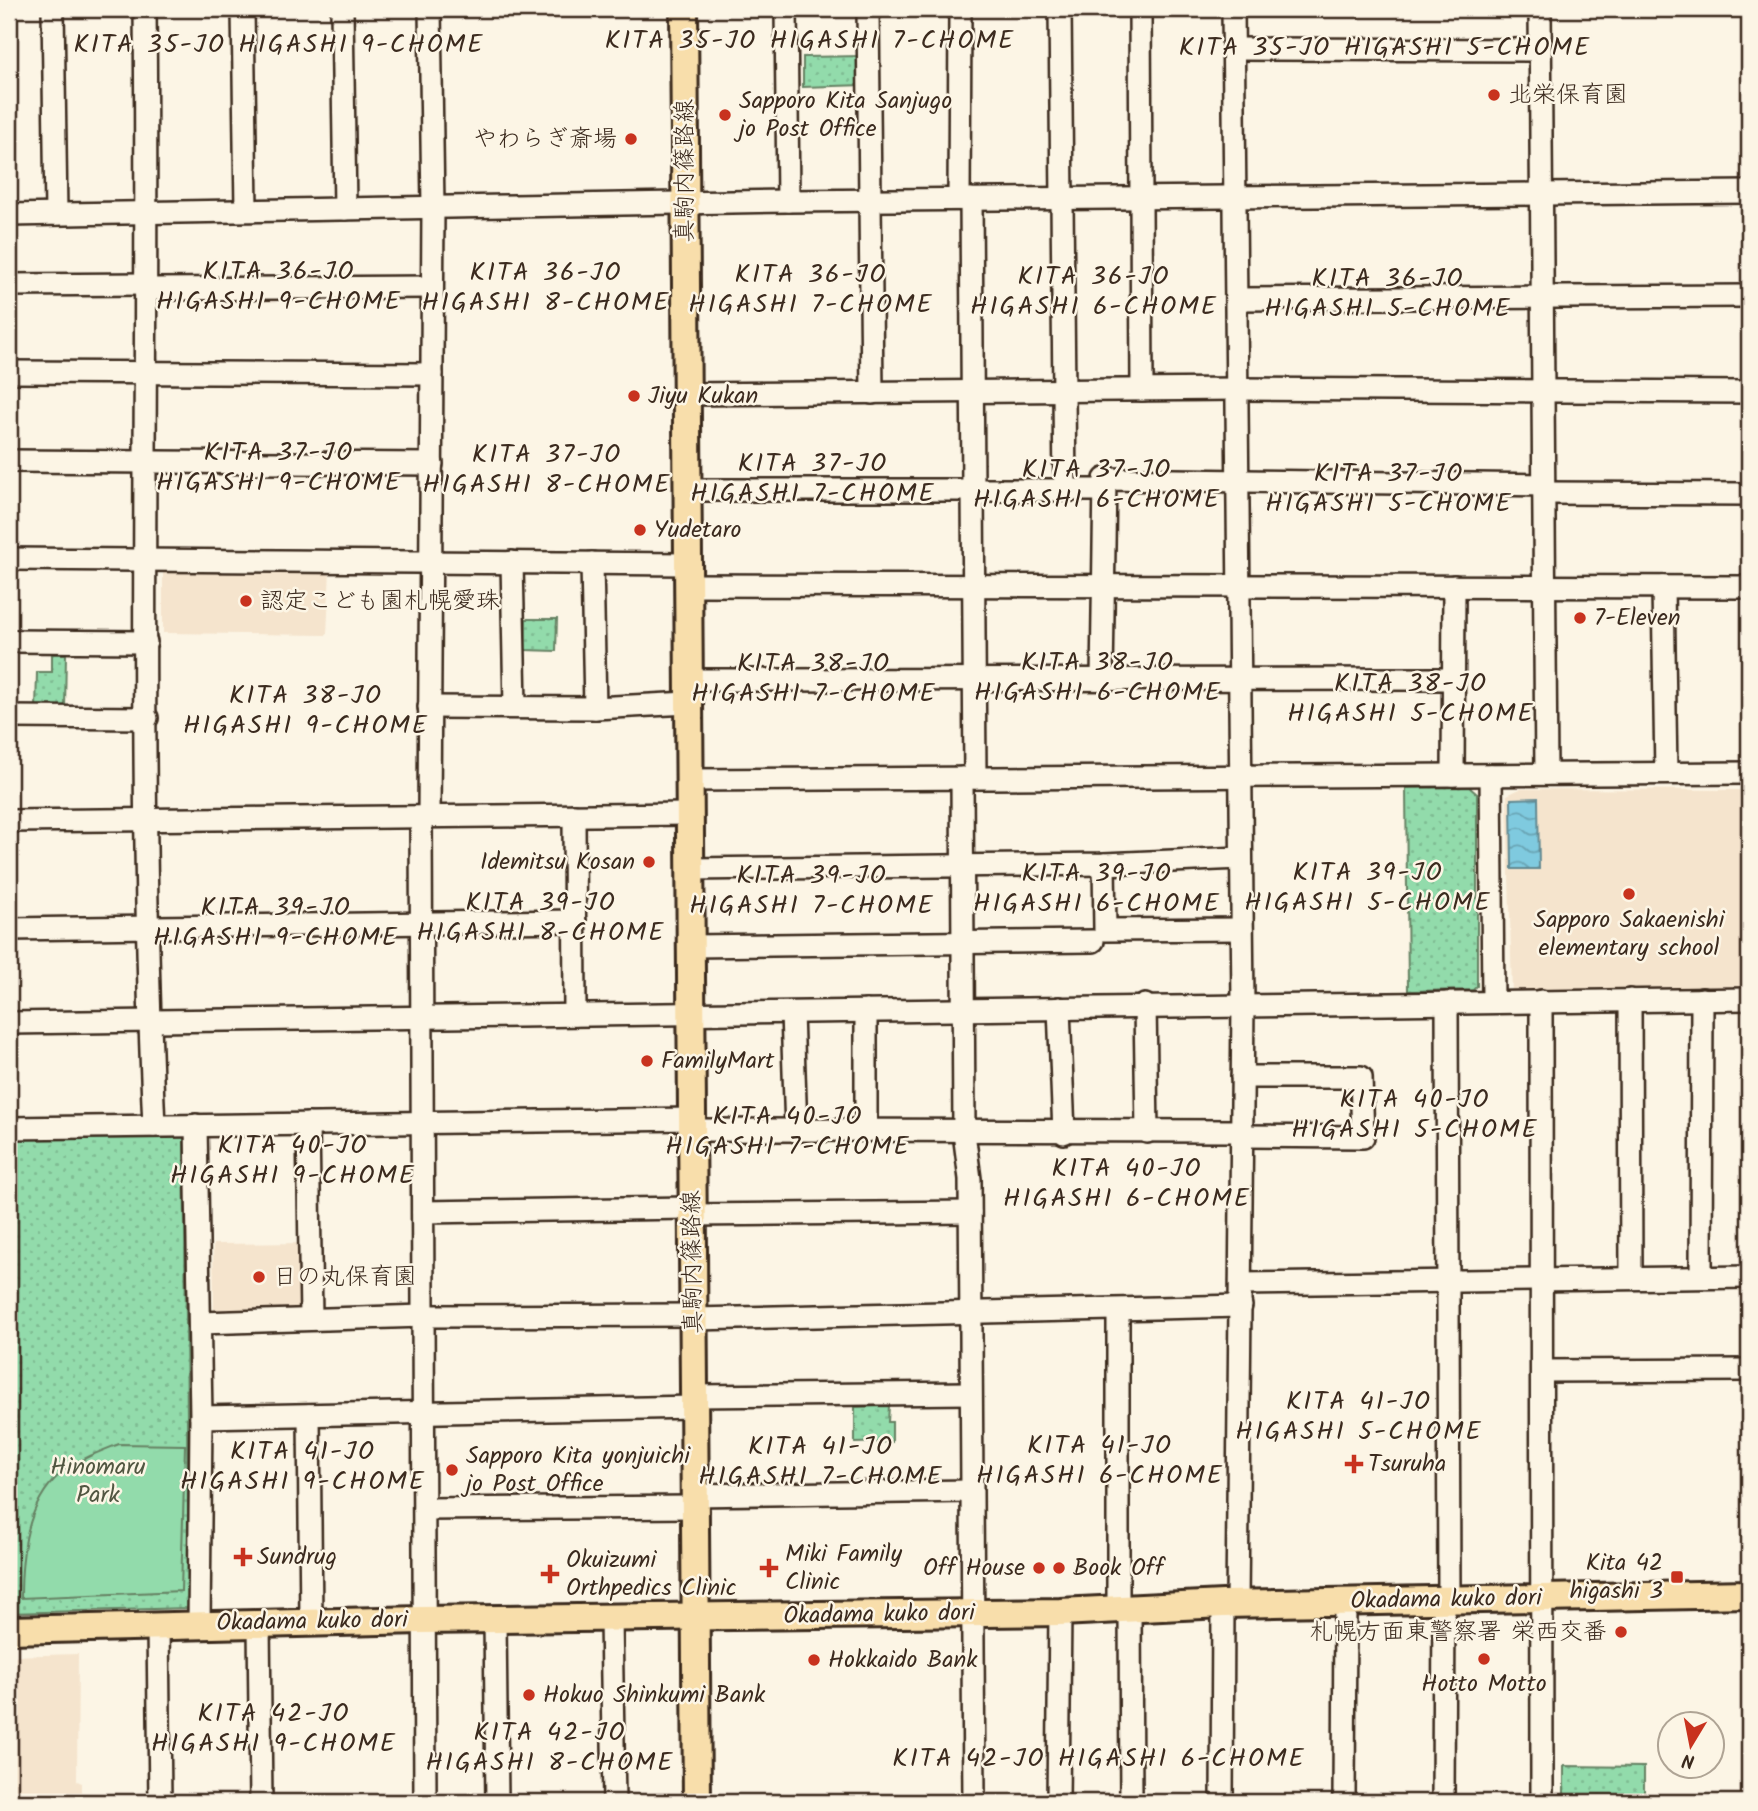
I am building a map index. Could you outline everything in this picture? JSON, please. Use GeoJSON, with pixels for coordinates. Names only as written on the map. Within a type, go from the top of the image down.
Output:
{"type":"FeatureCollection","features":[{"type":"Feature","properties":{"kind":"main road","name":"真駒内篠路線"},"geometry":{"type":"LineString","coordinates":[[684,9],[697,1802]]}},
{"type":"Feature","properties":{"kind":"main road","name":"Okadama kuko dori"},"geometry":{"type":"LineString","coordinates":[[9,1630],[422,1620],[1124,1611],[1230,1604],[1749,1594]]}},
{"type":"Feature","properties":{"kind":"street"},"geometry":{"type":"LineString","coordinates":[[53,9],[56,214]]}},
{"type":"Feature","properties":{"kind":"street"},"geometry":{"type":"LineString","coordinates":[[145,9],[145,560],[149,1021],[154,1126]]}},
{"type":"Feature","properties":{"kind":"street"},"geometry":{"type":"LineString","coordinates":[[243,9],[247,210]]}},
{"type":"Feature","properties":{"kind":"street"},"geometry":{"type":"LineString","coordinates":[[342,9],[345,209]]}},
{"type":"Feature","properties":{"kind":"street"},"geometry":{"type":"LineString","coordinates":[[425,1802],[422,1620],[425,1602],[422,1017],[432,464],[433,207],[430,9]]}},
{"type":"Feature","properties":{"kind":"street"},"geometry":{"type":"LineString","coordinates":[[786,9],[788,201]]}},
{"type":"Feature","properties":{"kind":"street"},"geometry":{"type":"LineString","coordinates":[[868,9],[872,393]]}},
{"type":"Feature","properties":{"kind":"street"},"geometry":{"type":"LineString","coordinates":[[960,9],[974,491],[972,584],[975,680],[962,865],[964,1133],[970,1212],[974,1802]]}},
{"type":"Feature","properties":{"kind":"street"},"geometry":{"type":"LineString","coordinates":[[1060,9],[1065,491]]}},
{"type":"Feature","properties":{"kind":"street"},"geometry":{"type":"LineString","coordinates":[[1140,9],[1142,390]]}},
{"type":"Feature","properties":{"kind":"street"},"geometry":{"type":"LineString","coordinates":[[1222,1802],[1241,1306],[1243,1004],[1233,9]]}},
{"type":"Feature","properties":{"kind":"street"},"geometry":{"type":"LineString","coordinates":[[1539,9],[1546,774]]}},
{"type":"Feature","properties":{"kind":"street"},"geometry":{"type":"LineString","coordinates":[[1234,49],[1540,50]]}},
{"type":"Feature","properties":{"kind":"street"},"geometry":{"type":"LineString","coordinates":[[9,215],[1236,195],[1749,192]]}},
{"type":"Feature","properties":{"kind":"street"},"geometry":{"type":"LineString","coordinates":[[9,285],[155,289],[432,287]]}},
{"type":"Feature","properties":{"kind":"street"},"geometry":{"type":"LineString","coordinates":[[1236,299],[1749,296]]}},
{"type":"Feature","properties":{"kind":"street"},"geometry":{"type":"LineString","coordinates":[[9,372],[432,374]]}},
{"type":"Feature","properties":{"kind":"street"},"geometry":{"type":"LineString","coordinates":[[686,394],[1238,389],[1749,392]]}},
{"type":"Feature","properties":{"kind":"street"},"geometry":{"type":"LineString","coordinates":[[9,461],[432,464]]}},
{"type":"Feature","properties":{"kind":"street"},"geometry":{"type":"LineString","coordinates":[[1102,679],[1105,479],[1749,494]]}},
{"type":"Feature","properties":{"kind":"street"},"geometry":{"type":"LineString","coordinates":[[687,491],[1104,491]]}},
{"type":"Feature","properties":{"kind":"street"},"geometry":{"type":"LineString","coordinates":[[9,559],[592,563],[687,575],[972,584],[1749,587]]}},
{"type":"Feature","properties":{"kind":"street"},"geometry":{"type":"LineString","coordinates":[[512,562],[515,708]]}},
{"type":"Feature","properties":{"kind":"street"},"geometry":{"type":"LineString","coordinates":[[592,563],[595,708]]}},
{"type":"Feature","properties":{"kind":"street"},"geometry":{"type":"LineString","coordinates":[[1453,775],[1454,586]]}},
{"type":"Feature","properties":{"kind":"street"},"geometry":{"type":"LineString","coordinates":[[1663,587],[1666,774]]}},
{"type":"Feature","properties":{"kind":"street"},"geometry":{"type":"LineString","coordinates":[[9,641],[146,642]]}},
{"type":"Feature","properties":{"kind":"street"},"geometry":{"type":"LineString","coordinates":[[429,707],[595,708],[688,691],[975,680],[1453,678]]}},
{"type":"Feature","properties":{"kind":"street"},"geometry":{"type":"LineString","coordinates":[[9,717],[147,718]]}},
{"type":"Feature","properties":{"kind":"street"},"geometry":{"type":"LineString","coordinates":[[689,780],[1749,773]]}},
{"type":"Feature","properties":{"kind":"street"},"geometry":{"type":"LineString","coordinates":[[1491,775],[1493,1001]]}},
{"type":"Feature","properties":{"kind":"street"},"geometry":{"type":"LineString","coordinates":[[9,821],[689,814]]}},
{"type":"Feature","properties":{"kind":"street"},"geometry":{"type":"LineString","coordinates":[[574,815],[576,1015]]}},
{"type":"Feature","properties":{"kind":"street"},"geometry":{"type":"LineString","coordinates":[[690,869],[1104,864],[1241,858]]}},
{"type":"Feature","properties":{"kind":"street"},"geometry":{"type":"LineString","coordinates":[[1104,864],[1105,930],[1242,929]]}},
{"type":"Feature","properties":{"kind":"street"},"geometry":{"type":"LineString","coordinates":[[9,929],[575,920]]}},
{"type":"Feature","properties":{"kind":"street"},"geometry":{"type":"LineString","coordinates":[[692,946],[1093,941]]}},
{"type":"Feature","properties":{"kind":"street"},"geometry":{"type":"LineString","coordinates":[[1701,1276],[1702,999]]}},
{"type":"Feature","properties":{"kind":"street"},"geometry":{"type":"LineString","coordinates":[[9,1023],[792,1013],[1145,1005],[1749,999]]}},
{"type":"Feature","properties":{"kind":"street"},"geometry":{"type":"LineString","coordinates":[[1630,1000],[1631,1277]]}},
{"type":"Feature","properties":{"kind":"street"},"geometry":{"type":"LineString","coordinates":[[1541,1001],[1542,1802]]}},
{"type":"Feature","properties":{"kind":"street"},"geometry":{"type":"LineString","coordinates":[[1443,1802],[1447,1003]]}},
{"type":"Feature","properties":{"kind":"street"},"geometry":{"type":"LineString","coordinates":[[1145,1005],[1147,1132]]}},
{"type":"Feature","properties":{"kind":"street"},"geometry":{"type":"LineString","coordinates":[[1059,1008],[1064,1133]]}},
{"type":"Feature","properties":{"kind":"street"},"geometry":{"type":"LineString","coordinates":[[866,1011],[866,1131]]}},
{"type":"Feature","properties":{"kind":"street"},"geometry":{"type":"LineString","coordinates":[[792,1013],[796,1131]]}},
{"type":"Feature","properties":{"kind":"street"},"geometry":{"type":"LineString","coordinates":[[9,1128],[422,1122],[694,1124],[796,1131],[1147,1132],[1363,1137],[1362,1077],[1242,1077]]}},
{"type":"Feature","properties":{"kind":"street"},"geometry":{"type":"LineString","coordinates":[[308,1124],[311,1319]]}},
{"type":"Feature","properties":{"kind":"street"},"geometry":{"type":"LineString","coordinates":[[197,1125],[201,1417],[199,1625]]}},
{"type":"Feature","properties":{"kind":"street"},"geometry":{"type":"LineString","coordinates":[[423,1212],[970,1212]]}},
{"type":"Feature","properties":{"kind":"street"},"geometry":{"type":"LineString","coordinates":[[1241,1283],[1749,1277]]}},
{"type":"Feature","properties":{"kind":"street"},"geometry":{"type":"LineString","coordinates":[[200,1322],[424,1316],[694,1317],[1241,1306]]}},
{"type":"Feature","properties":{"kind":"street"},"geometry":{"type":"LineString","coordinates":[[1118,1310],[1130,1802]]}},
{"type":"Feature","properties":{"kind":"street"},"geometry":{"type":"LineString","coordinates":[[1542,1371],[1749,1370]]}},
{"type":"Feature","properties":{"kind":"street"},"geometry":{"type":"LineString","coordinates":[[201,1417],[970,1393]]}},
{"type":"Feature","properties":{"kind":"street"},"geometry":{"type":"LineString","coordinates":[[309,1415],[311,1623]]}},
{"type":"Feature","properties":{"kind":"street"},"geometry":{"type":"LineString","coordinates":[[424,1509],[971,1491]]}},
{"type":"Feature","properties":{"kind":"street"},"geometry":{"type":"LineString","coordinates":[[1344,1802],[1345,1602]]}},
{"type":"Feature","properties":{"kind":"street"},"geometry":{"type":"LineString","coordinates":[[1058,1802],[1060,1612]]}},
{"type":"Feature","properties":{"kind":"street"},"geometry":{"type":"LineString","coordinates":[[495,1619],[498,1802]]}},
{"type":"Feature","properties":{"kind":"street"},"geometry":{"type":"LineString","coordinates":[[611,1619],[614,1802]]}},
{"type":"Feature","properties":{"kind":"street"},"geometry":{"type":"LineString","coordinates":[[260,1624],[261,1802]]}},
{"type":"Feature","properties":{"kind":"street"},"geometry":{"type":"LineString","coordinates":[[158,1626],[160,1802]]}},
{"type":"Feature","properties":{"kind":"shaded area","name":"認定こども園札幌愛珠"},"geometry":{"type":"Polygon","coordinates":[[[163,569],[330,569],[327,635],[163,633],[163,569]]]}},
{"type":"Feature","properties":{"kind":"shaded area","name":"Sapporo Sakaenishi elementary school"},"geometry":{"type":"Polygon","coordinates":[[[1520,789],[1749,790],[1749,993],[1512,995],[1507,795],[1520,789]]]}},
{"type":"Feature","properties":{"kind":"shaded area","name":"日の丸保育園"},"geometry":{"type":"Polygon","coordinates":[[[304,1243],[304,1310],[214,1311],[213,1244],[304,1243]]]}},
{"type":"Feature","properties":{"kind":"shaded area"},"geometry":{"type":"Polygon","coordinates":[[[78,1654],[77,1781],[82,1783],[82,1802],[9,1802],[9,1656],[78,1654]]]}},
{"type":"Feature","properties":{"kind":"green space"},"geometry":{"type":"Polygon","coordinates":[[[863,56],[864,85],[803,87],[803,57],[863,56]]]}},
{"type":"Feature","properties":{"kind":"green space"},"geometry":{"type":"Polygon","coordinates":[[[526,619],[557,619],[556,651],[525,650],[526,619]]]}},
{"type":"Feature","properties":{"kind":"green space"},"geometry":{"type":"Polygon","coordinates":[[[52,654],[66,654],[65,709],[36,709],[37,672],[52,672],[52,654]]]}},
{"type":"Feature","properties":{"kind":"green space"},"geometry":{"type":"Polygon","coordinates":[[[1469,787],[1477,794],[1477,986],[1473,990],[1408,991],[1406,788],[1469,787]]]}},
{"type":"Feature","properties":{"kind":"green space","name":"Hinomaru Park"},"geometry":{"type":"Polygon","coordinates":[[[184,1131],[189,1608],[9,1613],[9,1134],[184,1131]]]}},
{"type":"Feature","properties":{"kind":"green space"},"geometry":{"type":"Polygon","coordinates":[[[889,1406],[888,1422],[892,1422],[892,1442],[855,1443],[855,1407],[889,1406]]]}},
{"type":"Feature","properties":{"kind":"green space"},"geometry":{"type":"Polygon","coordinates":[[[119,1444],[185,1445],[181,1591],[21,1598],[24,1548],[40,1500],[49,1486],[67,1469],[119,1444]]]}},
{"type":"Feature","properties":{"kind":"green space"},"geometry":{"type":"Polygon","coordinates":[[[1564,1766],[1644,1767],[1644,1802],[1564,1802],[1564,1766]]]}},
{"type":"Feature","properties":{"kind":"water"},"geometry":{"type":"Polygon","coordinates":[[[1538,798],[1539,869],[1512,869],[1511,799],[1538,798]]]}},
{"type":"Feature","properties":{"kind":"place","name":"北栄保育園"},"geometry":{"type":"Point","coordinates":[1494,95]}},
{"type":"Feature","properties":{"kind":"place","name":"Sapporo Kita Sanjugo jo Post Office"},"geometry":{"type":"Point","coordinates":[725,115]}},
{"type":"Feature","properties":{"kind":"place","name":"やわらぎ斎場"},"geometry":{"type":"Point","coordinates":[631,139]}},
{"type":"Feature","properties":{"kind":"place","name":"Jiyu Kukan"},"geometry":{"type":"Point","coordinates":[634,396]}},
{"type":"Feature","properties":{"kind":"place","name":"Yudetaro"},"geometry":{"type":"Point","coordinates":[640,530]}},
{"type":"Feature","properties":{"kind":"place","name":"認定こども園札幌愛珠"},"geometry":{"type":"Point","coordinates":[246,601]}},
{"type":"Feature","properties":{"kind":"place","name":"7-Eleven"},"geometry":{"type":"Point","coordinates":[1580,618]}},
{"type":"Feature","properties":{"kind":"place","name":"Idemitsu Kosan"},"geometry":{"type":"Point","coordinates":[649,862]}},
{"type":"Feature","properties":{"kind":"place","name":"Sapporo Sakaenishi elementary school"},"geometry":{"type":"Point","coordinates":[1629,894]}},
{"type":"Feature","properties":{"kind":"place","name":"FamilyMart"},"geometry":{"type":"Point","coordinates":[647,1061]}},
{"type":"Feature","properties":{"kind":"place","name":"日の丸保育園"},"geometry":{"type":"Point","coordinates":[259,1277]}},
{"type":"Feature","properties":{"kind":"place","name":"Tsuruha"},"geometry":{"type":"Point","coordinates":[1354,1464]}},
{"type":"Feature","properties":{"kind":"place","name":"Sapporo Kita yonjuichi jo Post Office"},"geometry":{"type":"Point","coordinates":[452,1470]}},
{"type":"Feature","properties":{"kind":"place","name":"Sundrug"},"geometry":{"type":"Point","coordinates":[243,1557]}},
{"type":"Feature","properties":{"kind":"place","name":"Miki Family Clinic"},"geometry":{"type":"Point","coordinates":[769,1568]}},
{"type":"Feature","properties":{"kind":"place","name":"Off House"},"geometry":{"type":"Point","coordinates":[1039,1568]}},
{"type":"Feature","properties":{"kind":"place","name":"Book Off"},"geometry":{"type":"Point","coordinates":[1059,1568]}},
{"type":"Feature","properties":{"kind":"place","name":"Okuizumi Orthpedics Clinic"},"geometry":{"type":"Point","coordinates":[550,1574]}},
{"type":"Feature","properties":{"kind":"place","name":"Kita 42 higashi 3"},"geometry":{"type":"Point","coordinates":[1677,1577]}},
{"type":"Feature","properties":{"kind":"place","name":"札幌方面東警察署 栄西交番"},"geometry":{"type":"Point","coordinates":[1621,1632]}},
{"type":"Feature","properties":{"kind":"place","name":"Hotto Motto"},"geometry":{"type":"Point","coordinates":[1484,1659]}},
{"type":"Feature","properties":{"kind":"place","name":"Hokkaido Bank"},"geometry":{"type":"Point","coordinates":[814,1660]}},
{"type":"Feature","properties":{"kind":"place","name":"Hokuo Shinkumi Bank"},"geometry":{"type":"Point","coordinates":[529,1695]}},
{"type":"Feature","properties":{"kind":"district","name":"KITA 35-JO HIGASHI 7-CHOME"},"geometry":{"type":"Point","coordinates":[810,41]}},
{"type":"Feature","properties":{"kind":"district","name":"KITA 35-JO HIGASHI 9-CHOME"},"geometry":{"type":"Point","coordinates":[279,45]}},
{"type":"Feature","properties":{"kind":"district","name":"KITA 35-JO HIGASHI 5-CHOME"},"geometry":{"type":"Point","coordinates":[1385,48]}},
{"type":"Feature","properties":{"kind":"district","name":"KITA 36-JO HIGASHI 9-CHOME"},"geometry":{"type":"Point","coordinates":[279,287]}},
{"type":"Feature","properties":{"kind":"district","name":"KITA 36-JO HIGASHI 8-CHOME"},"geometry":{"type":"Point","coordinates":[546,288]}},
{"type":"Feature","properties":{"kind":"district","name":"KITA 36-JO HIGASHI 7-CHOME"},"geometry":{"type":"Point","coordinates":[811,290]}},
{"type":"Feature","properties":{"kind":"district","name":"KITA 36-JO HIGASHI 6-CHOME"},"geometry":{"type":"Point","coordinates":[1094,292]}},
{"type":"Feature","properties":{"kind":"district","name":"KITA 36-JO HIGASHI 5-CHOME"},"geometry":{"type":"Point","coordinates":[1388,294]}},
{"type":"Feature","properties":{"kind":"district","name":"KITA 37-JO HIGASHI 9-CHOME"},"geometry":{"type":"Point","coordinates":[279,468]}},
{"type":"Feature","properties":{"kind":"district","name":"KITA 37-JO HIGASHI 8-CHOME"},"geometry":{"type":"Point","coordinates":[547,470]}},
{"type":"Feature","properties":{"kind":"district","name":"KITA 37-JO HIGASHI 7-CHOME"},"geometry":{"type":"Point","coordinates":[813,479]}},
{"type":"Feature","properties":{"kind":"district","name":"KITA 37-JO HIGASHI 6-CHOME"},"geometry":{"type":"Point","coordinates":[1097,485]}},
{"type":"Feature","properties":{"kind":"district","name":"KITA 37-JO HIGASHI 5-CHOME"},"geometry":{"type":"Point","coordinates":[1389,489]}},
{"type":"Feature","properties":{"kind":"district","name":"KITA 38-JO HIGASHI 6-CHOME"},"geometry":{"type":"Point","coordinates":[1098,678]}},
{"type":"Feature","properties":{"kind":"district","name":"KITA 38-JO HIGASHI 7-CHOME"},"geometry":{"type":"Point","coordinates":[814,679]}},
{"type":"Feature","properties":{"kind":"district","name":"KITA 38-JO HIGASHI 5-CHOME"},"geometry":{"type":"Point","coordinates":[1411,699]}},
{"type":"Feature","properties":{"kind":"district","name":"KITA 38-JO HIGASHI 9-CHOME"},"geometry":{"type":"Point","coordinates":[306,711]}},
{"type":"Feature","properties":{"kind":"district","name":"KITA 39-JO HIGASHI 5-CHOME"},"geometry":{"type":"Point","coordinates":[1368,888]}},
{"type":"Feature","properties":{"kind":"district","name":"KITA 39-JO HIGASHI 6-CHOME"},"geometry":{"type":"Point","coordinates":[1097,889]}},
{"type":"Feature","properties":{"kind":"district","name":"KITA 39-JO HIGASHI 7-CHOME"},"geometry":{"type":"Point","coordinates":[812,891]}},
{"type":"Feature","properties":{"kind":"district","name":"KITA 39-JO HIGASHI 8-CHOME"},"geometry":{"type":"Point","coordinates":[541,918]}},
{"type":"Feature","properties":{"kind":"district","name":"KITA 39-JO HIGASHI 9-CHOME"},"geometry":{"type":"Point","coordinates":[276,923]}},
{"type":"Feature","properties":{"kind":"district","name":"KITA 40-JO HIGASHI 5-CHOME"},"geometry":{"type":"Point","coordinates":[1415,1115]}},
{"type":"Feature","properties":{"kind":"district","name":"KITA 40-JO HIGASHI 7-CHOME"},"geometry":{"type":"Point","coordinates":[788,1132]}},
{"type":"Feature","properties":{"kind":"district","name":"KITA 40-JO HIGASHI 9-CHOME"},"geometry":{"type":"Point","coordinates":[293,1161]}},
{"type":"Feature","properties":{"kind":"district","name":"KITA 40-JO HIGASHI 6-CHOME"},"geometry":{"type":"Point","coordinates":[1127,1184]}},
{"type":"Feature","properties":{"kind":"district","name":"KITA 41-JO HIGASHI 5-CHOME"},"geometry":{"type":"Point","coordinates":[1359,1417]}},
{"type":"Feature","properties":{"kind":"district","name":"KITA 41-JO HIGASHI 6-CHOME"},"geometry":{"type":"Point","coordinates":[1100,1461]}},
{"type":"Feature","properties":{"kind":"district","name":"KITA 41-JO HIGASHI 7-CHOME"},"geometry":{"type":"Point","coordinates":[821,1462]}},
{"type":"Feature","properties":{"kind":"district","name":"KITA 41-JO HIGASHI 9-CHOME"},"geometry":{"type":"Point","coordinates":[303,1467]}},
{"type":"Feature","properties":{"kind":"district","name":"KITA 42-JO HIGASHI 9-CHOME"},"geometry":{"type":"Point","coordinates":[274,1729]}},
{"type":"Feature","properties":{"kind":"district","name":"KITA 42-JO HIGASHI 8-CHOME"},"geometry":{"type":"Point","coordinates":[550,1748]}},
{"type":"Feature","properties":{"kind":"district","name":"KITA 42-JO HIGASHI 6-CHOME"},"geometry":{"type":"Point","coordinates":[1099,1759]}}]}
